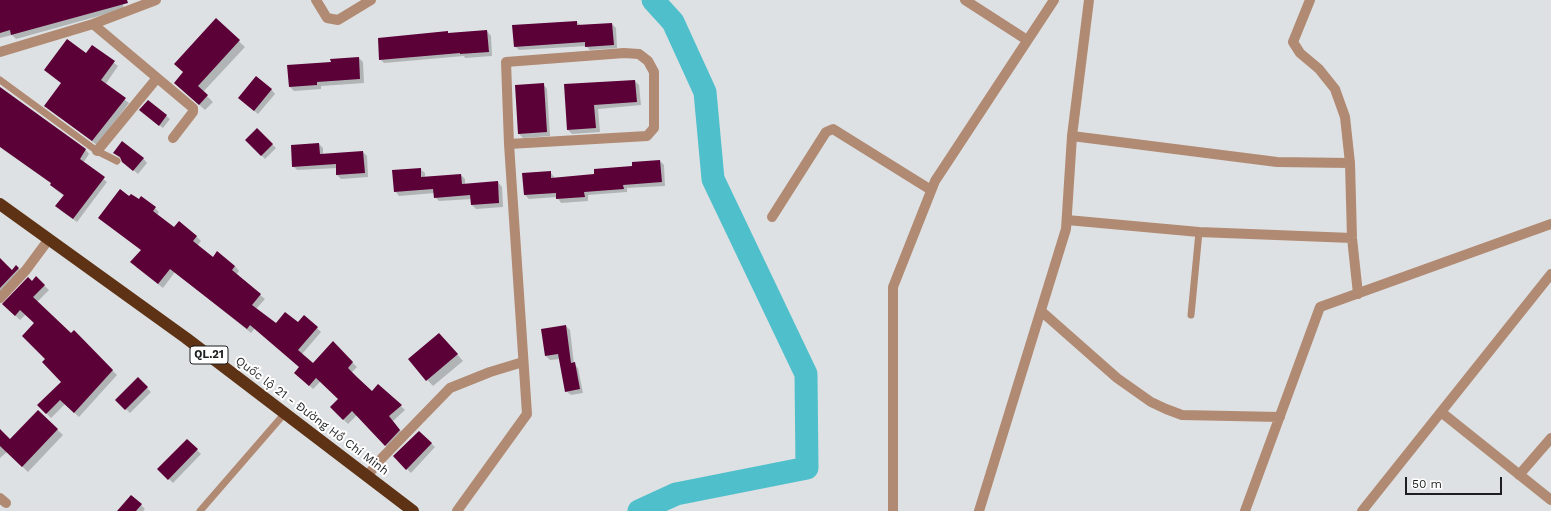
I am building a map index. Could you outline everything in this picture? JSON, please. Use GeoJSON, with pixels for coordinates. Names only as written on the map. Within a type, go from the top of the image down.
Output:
{"type":"FeatureCollection","features":[{"type":"Feature","properties":{"kind":"highway","name":"Quốc lộ 21 - Đường Hồ Chí Minh"},"geometry":{"type":"LineString","coordinates":[[0,204],[186,338],[413,511]]}},
{"type":"Feature","properties":{"kind":"street"},"geometry":{"type":"LineString","coordinates":[[0,52],[93,24],[156,0]]}},
{"type":"Feature","properties":{"kind":"street"},"geometry":{"type":"LineString","coordinates":[[316,0],[327,18],[338,20],[370,0]]}},
{"type":"Feature","properties":{"kind":"street"},"geometry":{"type":"LineString","coordinates":[[965,0],[1027,40]]}},
{"type":"Feature","properties":{"kind":"street"},"geometry":{"type":"LineString","coordinates":[[893,511],[893,287],[935,181],[1054,0]]}},
{"type":"Feature","properties":{"kind":"street"},"geometry":{"type":"LineString","coordinates":[[979,511],[1066,229],[1072,136],[1089,0]]}},
{"type":"Feature","properties":{"kind":"street"},"geometry":{"type":"LineString","coordinates":[[1310,0],[1293,42],[1300,53],[1319,69],[1335,89],[1345,117],[1350,162],[1352,238],[1358,294]]}},
{"type":"Feature","properties":{"kind":"street"},"geometry":{"type":"LineString","coordinates":[[93,24],[193,108],[193,112],[173,138]]}},
{"type":"Feature","properties":{"kind":"street"},"geometry":{"type":"LineString","coordinates":[[457,511],[526,414],[509,144],[506,62],[624,53],[639,54],[648,61],[654,72],[654,128],[647,136],[509,144]]}},
{"type":"Feature","properties":{"kind":"street"},"geometry":{"type":"LineString","coordinates":[[97,151],[157,78]]}},
{"type":"Feature","properties":{"kind":"street"},"geometry":{"type":"LineString","coordinates":[[772,217],[826,132],[833,128],[931,190]]}},
{"type":"Feature","properties":{"kind":"street"},"geometry":{"type":"LineString","coordinates":[[1072,136],[1277,162],[1350,162]]}},
{"type":"Feature","properties":{"kind":"street"},"geometry":{"type":"LineString","coordinates":[[1067,220],[1199,232],[1352,238]]}},
{"type":"Feature","properties":{"kind":"street"},"geometry":{"type":"LineString","coordinates":[[1245,511],[1320,307],[1551,224]]}},
{"type":"Feature","properties":{"kind":"street"},"geometry":{"type":"LineString","coordinates":[[0,298],[26,270],[49,239]]}},
{"type":"Feature","properties":{"kind":"street"},"geometry":{"type":"LineString","coordinates":[[1362,511],[1551,274]]}},
{"type":"Feature","properties":{"kind":"street"},"geometry":{"type":"LineString","coordinates":[[1040,312],[1118,378],[1151,402],[1166,410],[1182,415],[1280,417]]}},
{"type":"Feature","properties":{"kind":"street"},"geometry":{"type":"LineString","coordinates":[[367,476],[382,458],[450,388],[490,372],[523,362]]}},
{"type":"Feature","properties":{"kind":"street"},"geometry":{"type":"LineString","coordinates":[[1440,412],[1551,500]]}},
{"type":"Feature","properties":{"kind":"street"},"geometry":{"type":"LineString","coordinates":[[1519,475],[1551,438]]}},
{"type":"Feature","properties":{"kind":"lane"},"geometry":{"type":"LineString","coordinates":[[0,80],[97,151],[117,161]]}},
{"type":"Feature","properties":{"kind":"lane"},"geometry":{"type":"LineString","coordinates":[[1191,315],[1199,232]]}},
{"type":"Feature","properties":{"kind":"lane"},"geometry":{"type":"LineString","coordinates":[[200,511],[285,413]]}},
{"type":"Feature","properties":{"kind":"building"},"geometry":{"type":"Polygon","coordinates":[[[0,0],[127,0],[128,3],[11,35],[10,30],[0,33],[0,0]]]}},
{"type":"Feature","properties":{"kind":"building"},"geometry":{"type":"Polygon","coordinates":[[[216,18],[240,40],[198,86],[208,95],[199,105],[174,83],[183,72],[174,64],[216,18]]]}},
{"type":"Feature","properties":{"kind":"building"},"geometry":{"type":"Polygon","coordinates":[[[577,21],[577,25],[612,23],[614,45],[585,47],[585,42],[514,47],[512,25],[577,21]]]}},
{"type":"Feature","properties":{"kind":"building"},"geometry":{"type":"Polygon","coordinates":[[[487,30],[489,52],[379,60],[378,38],[448,31],[448,33],[487,30]]]}},
{"type":"Feature","properties":{"kind":"building"},"geometry":{"type":"Polygon","coordinates":[[[67,39],[86,53],[92,45],[115,61],[101,80],[126,98],[92,141],[44,106],[61,83],[44,70],[67,39]]]}},
{"type":"Feature","properties":{"kind":"building"},"geometry":{"type":"Polygon","coordinates":[[[359,57],[360,79],[317,82],[317,85],[289,87],[287,65],[331,62],[330,59],[359,57]]]}},
{"type":"Feature","properties":{"kind":"building"},"geometry":{"type":"Polygon","coordinates":[[[256,76],[272,89],[254,111],[238,98],[256,76]]]}},
{"type":"Feature","properties":{"kind":"building"},"geometry":{"type":"Polygon","coordinates":[[[635,80],[637,102],[594,105],[596,128],[567,130],[564,84],[635,80]]]}},
{"type":"Feature","properties":{"kind":"building"},"geometry":{"type":"Polygon","coordinates":[[[544,83],[547,132],[518,134],[515,85],[544,83]]]}},
{"type":"Feature","properties":{"kind":"building"},"geometry":{"type":"Polygon","coordinates":[[[0,87],[86,149],[80,159],[105,177],[73,219],[55,206],[64,195],[50,185],[51,183],[0,147],[0,87]]]}},
{"type":"Feature","properties":{"kind":"building"},"geometry":{"type":"Polygon","coordinates":[[[148,100],[167,115],[159,126],[139,110],[148,100]]]}},
{"type":"Feature","properties":{"kind":"building"},"geometry":{"type":"Polygon","coordinates":[[[257,128],[273,144],[261,156],[245,140],[257,128]]]}},
{"type":"Feature","properties":{"kind":"building"},"geometry":{"type":"Polygon","coordinates":[[[122,141],[144,158],[133,171],[122,162],[120,157],[113,153],[122,141]]]}},
{"type":"Feature","properties":{"kind":"building"},"geometry":{"type":"Polygon","coordinates":[[[319,143],[320,154],[363,151],[365,173],[336,175],[336,164],[292,167],[291,145],[319,143]]]}},
{"type":"Feature","properties":{"kind":"building"},"geometry":{"type":"Polygon","coordinates":[[[660,160],[662,182],[623,185],[624,189],[584,192],[585,197],[556,199],[556,193],[524,195],[522,173],[551,171],[551,178],[594,174],[594,169],[632,166],[632,162],[660,160]]]}},
{"type":"Feature","properties":{"kind":"building"},"geometry":{"type":"Polygon","coordinates":[[[421,168],[421,177],[461,174],[462,184],[498,181],[499,203],[471,205],[470,195],[434,198],[433,189],[394,192],[392,170],[421,168]]]}},
{"type":"Feature","properties":{"kind":"building"},"geometry":{"type":"Polygon","coordinates":[[[120,189],[129,196],[131,194],[139,199],[141,196],[156,207],[153,211],[174,227],[179,221],[197,236],[193,241],[213,257],[217,251],[235,266],[232,270],[261,294],[252,305],[276,323],[285,312],[298,322],[304,315],[318,327],[298,350],[313,363],[333,341],[353,362],[348,368],[372,391],[378,384],[402,405],[389,416],[400,430],[385,446],[352,411],[343,420],[330,407],[338,399],[316,378],[309,386],[294,373],[299,367],[250,325],[247,329],[170,269],[158,284],[130,262],[141,250],[98,218],[120,189]]]}},
{"type":"Feature","properties":{"kind":"building"},"geometry":{"type":"Polygon","coordinates":[[[0,258],[12,270],[16,265],[19,268],[0,288],[0,258]]]}},
{"type":"Feature","properties":{"kind":"building"},"geometry":{"type":"Polygon","coordinates":[[[36,276],[45,285],[33,297],[71,333],[74,330],[113,370],[74,413],[60,400],[46,414],[37,405],[61,382],[42,362],[45,359],[22,336],[34,323],[20,310],[15,316],[2,304],[28,277],[32,281],[36,276]]]}},
{"type":"Feature","properties":{"kind":"building"},"geometry":{"type":"Polygon","coordinates":[[[566,325],[571,363],[575,362],[580,389],[565,392],[558,354],[545,356],[541,329],[566,325]]]}},
{"type":"Feature","properties":{"kind":"building"},"geometry":{"type":"Polygon","coordinates":[[[439,333],[458,354],[426,381],[408,359],[439,333]]]}},
{"type":"Feature","properties":{"kind":"building"},"geometry":{"type":"Polygon","coordinates":[[[138,377],[148,387],[125,410],[115,400],[138,377]]]}},
{"type":"Feature","properties":{"kind":"building"},"geometry":{"type":"Polygon","coordinates":[[[38,410],[58,429],[22,467],[0,446],[0,429],[10,439],[38,410]]]}},
{"type":"Feature","properties":{"kind":"building"},"geometry":{"type":"Polygon","coordinates":[[[419,431],[432,443],[406,470],[393,456],[419,431]]]}},
{"type":"Feature","properties":{"kind":"building"},"geometry":{"type":"Polygon","coordinates":[[[187,439],[198,449],[168,480],[157,469],[187,439]]]}},
{"type":"Feature","properties":{"kind":"building"},"geometry":{"type":"Polygon","coordinates":[[[131,495],[142,504],[136,511],[117,511],[131,495]]]}},
{"type":"Feature","properties":{"kind":"waterway"},"geometry":{"type":"LineString","coordinates":[[639,511],[676,494],[807,468],[806,374],[713,179],[705,92],[673,22],[653,0]]}}]}
